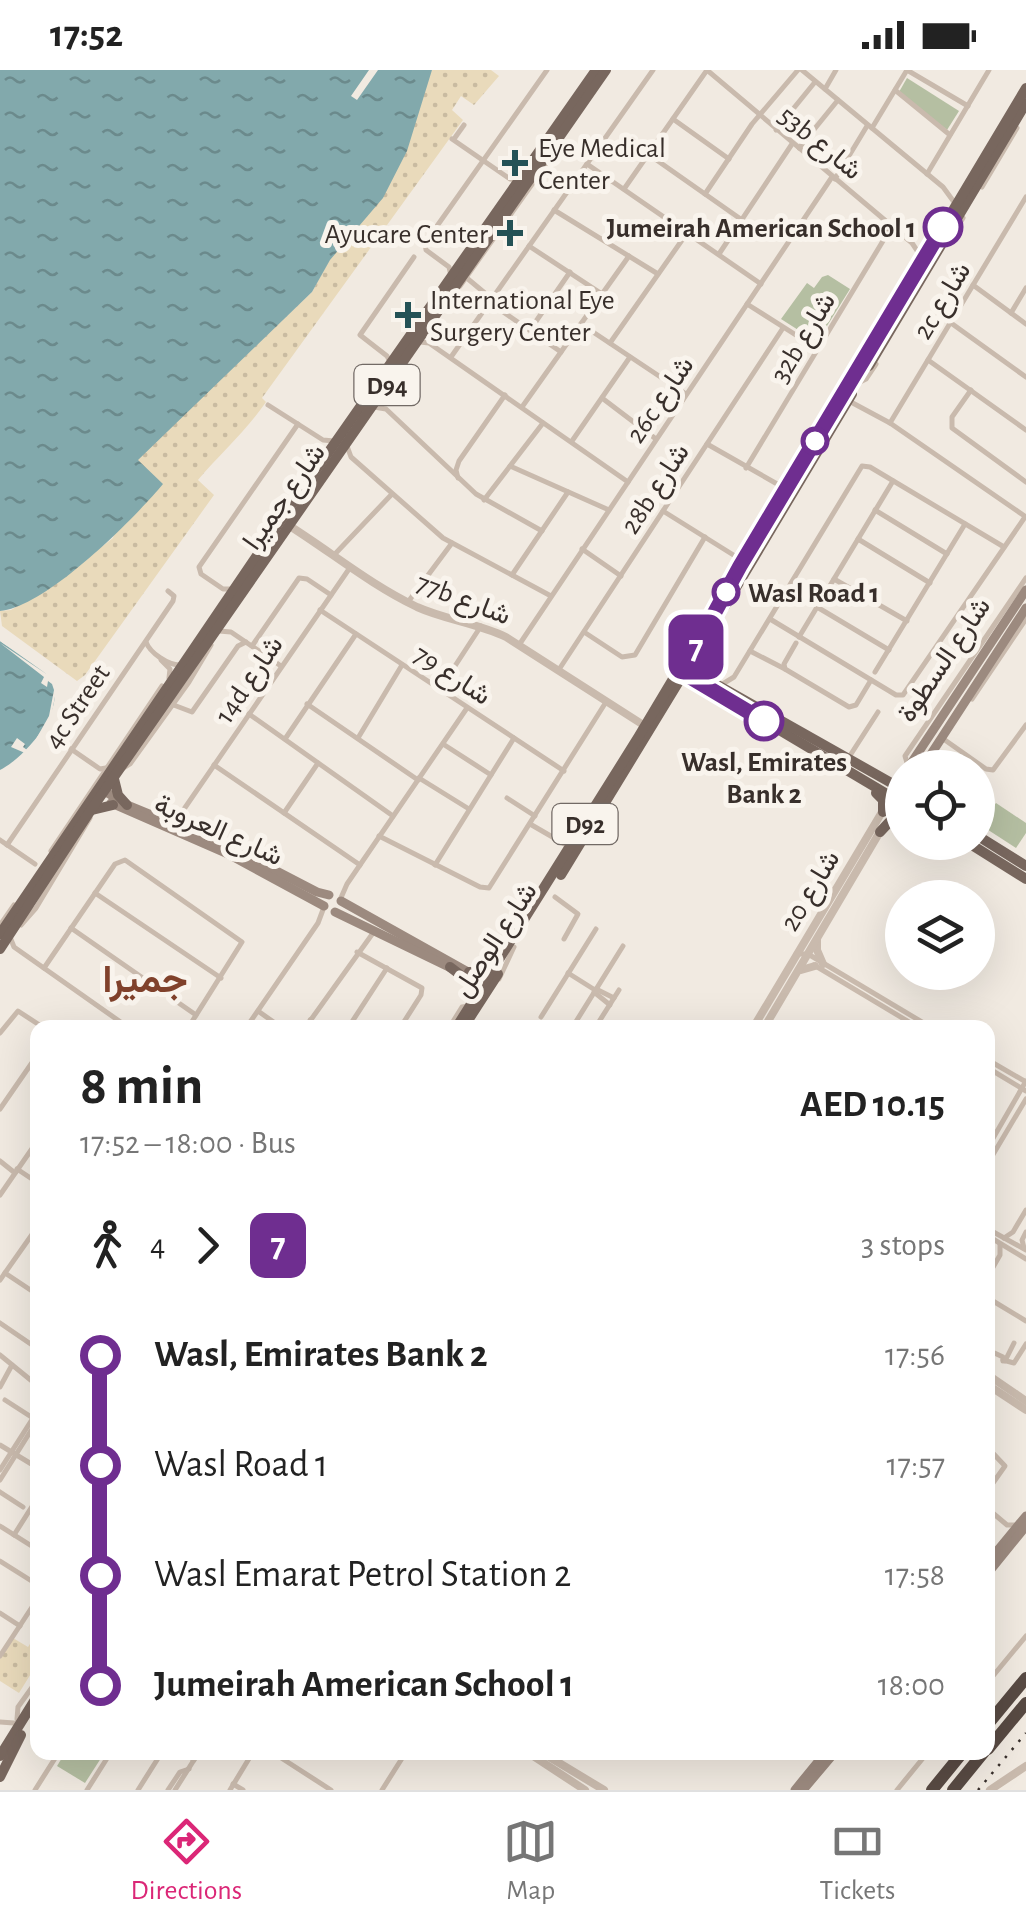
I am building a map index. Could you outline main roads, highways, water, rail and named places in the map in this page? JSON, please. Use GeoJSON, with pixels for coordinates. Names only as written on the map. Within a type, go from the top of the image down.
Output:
{"type":"FeatureCollection","features":[{"type":"Feature","properties":{"kind":"highway"},"geometry":{"type":"LineString","coordinates":[[995,1716],[1026,1678]]}},
{"type":"Feature","properties":{"kind":"highway"},"geometry":{"type":"LineString","coordinates":[[995,1740],[1026,1703]]}},
{"type":"Feature","properties":{"kind":"highway"},"geometry":{"type":"LineString","coordinates":[[932,1790],[956,1760]]}},
{"type":"Feature","properties":{"kind":"highway"},"geometry":{"type":"LineString","coordinates":[[953,1790],[978,1760]]}},
{"type":"Feature","properties":{"kind":"main road","name":"شارع جميرا"},"geometry":{"type":"LineString","coordinates":[[4,926],[92,810],[101,783],[117,774],[289,528],[392,358],[513,187],[547,148],[596,70]]}},
{"type":"Feature","properties":{"kind":"main road","name":"شارع جميرا"},"geometry":{"type":"LineString","coordinates":[[342,442],[426,330],[455,272],[508,211],[534,174],[531,171],[542,154],[606,70]]}},
{"type":"Feature","properties":{"kind":"main road"},"geometry":{"type":"LineString","coordinates":[[935,249],[962,204],[957,194],[1026,85]]}},
{"type":"Feature","properties":{"kind":"main road","name":"شارع الوصل"},"geometry":{"type":"LineString","coordinates":[[463,1020],[616,773],[640,723],[697,652],[935,249],[1026,103]]}},
{"type":"Feature","properties":{"kind":"main road"},"geometry":{"type":"LineString","coordinates":[[508,211],[522,184],[513,187]]}},
{"type":"Feature","properties":{"kind":"main road","name":"شارع الوصل"},"geometry":{"type":"LineString","coordinates":[[464,1020],[584,840],[667,703],[741,560],[854,388],[921,266],[935,249]]}},
{"type":"Feature","properties":{"kind":"main road"},"geometry":{"type":"LineString","coordinates":[[759,549],[788,494],[784,494]]}},
{"type":"Feature","properties":{"kind":"main road","name":"شارع جميرا"},"geometry":{"type":"LineString","coordinates":[[0,949],[4,926],[41,868],[174,678],[228,592],[289,528]]}},
{"type":"Feature","properties":{"kind":"main road","name":"شارع السطوة"},"geometry":{"type":"LineString","coordinates":[[919,750],[966,676],[1021,607],[1026,590]]}},
{"type":"Feature","properties":{"kind":"main road","name":"شارع السطوة"},"geometry":{"type":"LineString","coordinates":[[932,750],[1015,625],[1010,620],[1021,607]]}},
{"type":"Feature","properties":{"kind":"main road"},"geometry":{"type":"LineString","coordinates":[[697,652],[696,668],[715,685],[832,759],[880,795],[883,812]]}},
{"type":"Feature","properties":{"kind":"main road"},"geometry":{"type":"LineString","coordinates":[[966,676],[967,663]]}},
{"type":"Feature","properties":{"kind":"main road"},"geometry":{"type":"LineString","coordinates":[[683,669],[885,783]]}},
{"type":"Feature","properties":{"kind":"main road"},"geometry":{"type":"LineString","coordinates":[[667,703],[686,684],[715,685]]}},
{"type":"Feature","properties":{"kind":"main road"},"geometry":{"type":"LineString","coordinates":[[832,759],[885,785]]}},
{"type":"Feature","properties":{"kind":"main road"},"geometry":{"type":"LineString","coordinates":[[584,840],[582,836],[613,785],[616,773]]}},
{"type":"Feature","properties":{"kind":"main road"},"geometry":{"type":"LineString","coordinates":[[117,774],[118,795],[127,806]]}},
{"type":"Feature","properties":{"kind":"main road"},"geometry":{"type":"LineString","coordinates":[[852,774],[885,786]]}},
{"type":"Feature","properties":{"kind":"main road","name":"شارع العروبة"},"geometry":{"type":"LineString","coordinates":[[101,783],[114,805],[230,855],[329,909],[487,984]]}},
{"type":"Feature","properties":{"kind":"main road","name":"شارع العروبة"},"geometry":{"type":"LineString","coordinates":[[101,783],[127,806],[336,897],[487,984]]}},
{"type":"Feature","properties":{"kind":"main road"},"geometry":{"type":"LineString","coordinates":[[92,810],[114,805]]}},
{"type":"Feature","properties":{"kind":"main road"},"geometry":{"type":"LineString","coordinates":[[880,832],[885,827]]}},
{"type":"Feature","properties":{"kind":"main road"},"geometry":{"type":"LineString","coordinates":[[995,847],[1026,866]]}},
{"type":"Feature","properties":{"kind":"main road"},"geometry":{"type":"LineString","coordinates":[[535,915],[572,853],[568,852]]}},
{"type":"Feature","properties":{"kind":"main road"},"geometry":{"type":"LineString","coordinates":[[995,860],[1026,879]]}},
{"type":"Feature","properties":{"kind":"main road"},"geometry":{"type":"LineString","coordinates":[[329,909],[324,900],[336,897]]}},
{"type":"Feature","properties":{"kind":"main road"},"geometry":{"type":"LineString","coordinates":[[329,909],[336,897]]}},
{"type":"Feature","properties":{"kind":"main road"},"geometry":{"type":"LineString","coordinates":[[468,972],[482,972],[496,963]]}},
{"type":"Feature","properties":{"kind":"main road"},"geometry":{"type":"LineString","coordinates":[[450,968],[472,985],[470,1004]]}},
{"type":"Feature","properties":{"kind":"main road"},"geometry":{"type":"LineString","coordinates":[[995,1563],[1026,1516]]}},
{"type":"Feature","properties":{"kind":"main road"},"geometry":{"type":"LineString","coordinates":[[995,1553],[1022,1526]]}},
{"type":"Feature","properties":{"kind":"main road"},"geometry":{"type":"LineString","coordinates":[[2,1741],[30,1697]]}},
{"type":"Feature","properties":{"kind":"main road"},"geometry":{"type":"LineString","coordinates":[[0,1756],[30,1708]]}},
{"type":"Feature","properties":{"kind":"main road"},"geometry":{"type":"LineString","coordinates":[[0,1768],[30,1721]]}},
{"type":"Feature","properties":{"kind":"main road"},"geometry":{"type":"LineString","coordinates":[[0,1777],[21,1736]]}},
{"type":"Feature","properties":{"kind":"main road"},"geometry":{"type":"LineString","coordinates":[[794,1790],[819,1760]]}},
{"type":"Feature","properties":{"kind":"main road"},"geometry":{"type":"LineString","coordinates":[[806,1787],[829,1760]]}},
{"type":"Feature","properties":{"kind":"main road"},"geometry":{"type":"LineString","coordinates":[[806,1787],[817,1763]]}},
{"type":"Feature","properties":{"kind":"water"},"geometry":{"type":"Polygon","coordinates":[[[0,70],[369,70],[351,96],[357,100],[378,70],[432,70],[407,151],[383,198],[330,260],[312,292],[138,460],[163,484],[64,579],[19,606],[0,611],[0,70]]]}},
{"type":"Feature","properties":{"kind":"water"},"geometry":{"type":"Polygon","coordinates":[[[0,641],[47,674],[55,691],[54,705],[41,732],[0,770],[0,641]]]}},
{"type":"Feature","properties":{"kind":"railway"},"geometry":{"type":"LineString","coordinates":[[978,1790],[1026,1733]]}},
{"type":"Feature","properties":{"kind":"place","name":"Eye Medical Center"},"geometry":{"type":"Point","coordinates":[515,163]}},
{"type":"Feature","properties":{"kind":"place","name":"Jumeirah American School 1"},"geometry":{"type":"Point","coordinates":[943,227]}},
{"type":"Feature","properties":{"kind":"place","name":"Ayucare Center"},"geometry":{"type":"Point","coordinates":[510,233]}},
{"type":"Feature","properties":{"kind":"place","name":"International Eye Surgery Center"},"geometry":{"type":"Point","coordinates":[408,315]}},
{"type":"Feature","properties":{"kind":"place","name":"Wasl Road 1"},"geometry":{"type":"Point","coordinates":[726,592]}},
{"type":"Feature","properties":{"kind":"place","name":"Wasl, Emirates Bank 2"},"geometry":{"type":"Point","coordinates":[764,721]}},
{"type":"Feature","properties":{"kind":"district","name":"جميرا"},"geometry":{"type":"Point","coordinates":[145,979]}}]}
